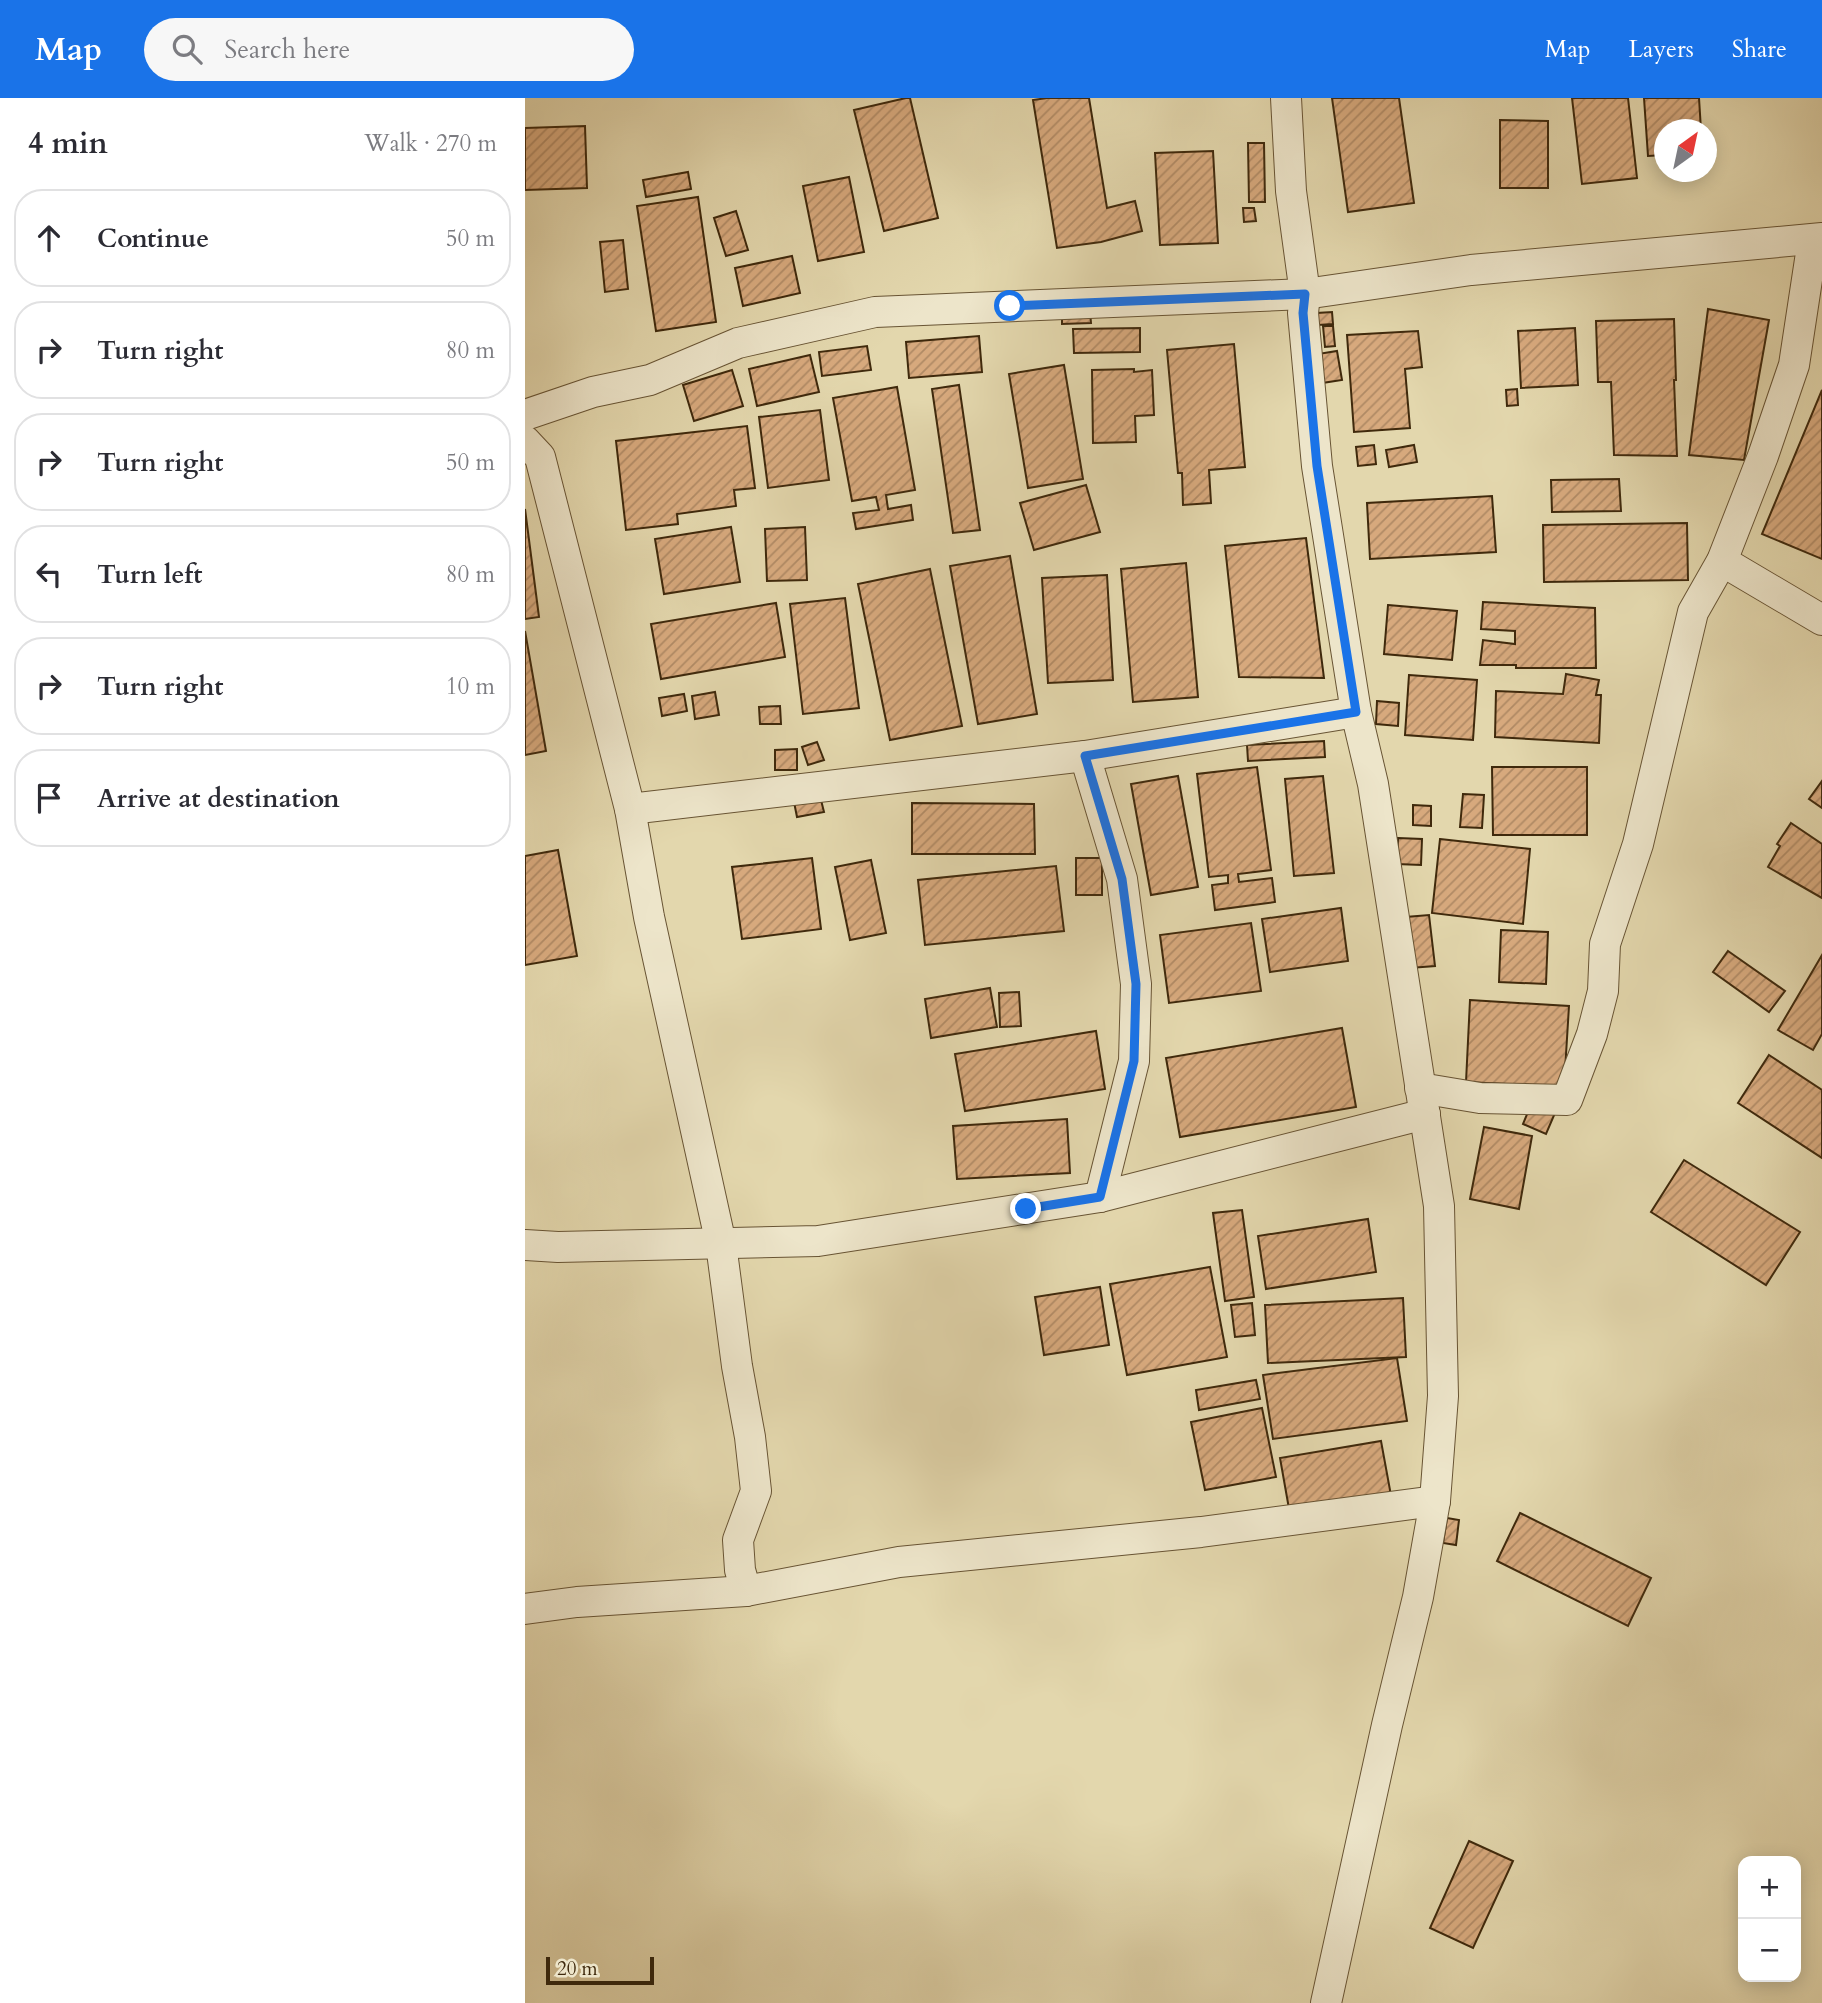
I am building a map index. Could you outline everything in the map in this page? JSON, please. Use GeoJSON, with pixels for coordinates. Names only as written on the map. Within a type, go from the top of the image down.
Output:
{"type":"FeatureCollection","features":[{"type":"Feature","properties":{"kind":"street"},"geometry":{"type":"LineString","coordinates":[[1286,98],[1291,191],[1305,294],[1303,313],[1317,466],[1356,712],[1373,784],[1439,1206],[1443,1396],[1435,1501],[1418,1597],[1326,2003]]}},
{"type":"Feature","properties":{"kind":"street"},"geometry":{"type":"LineString","coordinates":[[525,415],[593,392],[650,380],[738,343],[876,312],[1305,294],[1471,270],[1818,239],[1794,365],[1763,456],[1722,561],[1693,612],[1638,844],[1605,944],[1602,991],[1592,1034],[1567,1100],[1480,1098],[1422,1101],[1100,1197],[818,1241],[558,1247],[525,1245]]}},
{"type":"Feature","properties":{"kind":"street"},"geometry":{"type":"LineString","coordinates":[[525,441],[540,457],[630,808],[649,916],[721,1244],[756,1490],[738,1540],[740,1570],[746,1591]]}},
{"type":"Feature","properties":{"kind":"street"},"geometry":{"type":"LineString","coordinates":[[1722,561],[1822,620]]}},
{"type":"Feature","properties":{"kind":"street"},"geometry":{"type":"LineString","coordinates":[[630,808],[1085,756],[1356,712]]}},
{"type":"Feature","properties":{"kind":"street"},"geometry":{"type":"LineString","coordinates":[[1085,756],[1122,879],[1136,984],[1134,1061],[1100,1197]]}},
{"type":"Feature","properties":{"kind":"street"},"geometry":{"type":"LineString","coordinates":[[525,1609],[577,1602],[746,1591],[899,1562],[1201,1532],[1435,1501]]}},
{"type":"Feature","properties":{"kind":"building"},"geometry":{"type":"Polygon","coordinates":[[[910,98],[938,218],[884,231],[854,110],[910,98]]]}},
{"type":"Feature","properties":{"kind":"building"},"geometry":{"type":"Polygon","coordinates":[[[1089,98],[1107,208],[1135,201],[1142,231],[1101,242],[1057,248],[1033,100],[1089,98]]]}},
{"type":"Feature","properties":{"kind":"building"},"geometry":{"type":"Polygon","coordinates":[[[1332,98],[1399,98],[1414,203],[1348,212],[1332,98]]]}},
{"type":"Feature","properties":{"kind":"building"},"geometry":{"type":"Polygon","coordinates":[[[1572,98],[1628,98],[1637,178],[1582,184],[1572,98]]]}},
{"type":"Feature","properties":{"kind":"building"},"geometry":{"type":"Polygon","coordinates":[[[1644,98],[1699,98],[1700,119],[1654,119],[1654,156],[1648,156],[1644,98]]]}},
{"type":"Feature","properties":{"kind":"building"},"geometry":{"type":"Polygon","coordinates":[[[1500,120],[1548,121],[1548,188],[1500,188],[1500,120]]]}},
{"type":"Feature","properties":{"kind":"building"},"geometry":{"type":"Polygon","coordinates":[[[585,126],[587,188],[525,190],[525,128],[585,126]]]}},
{"type":"Feature","properties":{"kind":"building"},"geometry":{"type":"Polygon","coordinates":[[[1248,143],[1264,143],[1265,202],[1249,202],[1248,143]]]}},
{"type":"Feature","properties":{"kind":"building"},"geometry":{"type":"Polygon","coordinates":[[[1213,151],[1218,243],[1160,245],[1155,153],[1213,151]]]}},
{"type":"Feature","properties":{"kind":"building"},"geometry":{"type":"Polygon","coordinates":[[[688,172],[691,189],[646,197],[643,180],[688,172]]]}},
{"type":"Feature","properties":{"kind":"building"},"geometry":{"type":"Polygon","coordinates":[[[849,177],[864,252],[818,261],[803,186],[849,177]]]}},
{"type":"Feature","properties":{"kind":"building"},"geometry":{"type":"Polygon","coordinates":[[[698,197],[716,322],[656,331],[637,206],[698,197]]]}},
{"type":"Feature","properties":{"kind":"building"},"geometry":{"type":"Polygon","coordinates":[[[1243,208],[1254,208],[1256,221],[1244,222],[1243,208]]]}},
{"type":"Feature","properties":{"kind":"building"},"geometry":{"type":"Polygon","coordinates":[[[736,211],[748,250],[726,256],[714,218],[736,211]]]}},
{"type":"Feature","properties":{"kind":"building"},"geometry":{"type":"Polygon","coordinates":[[[623,240],[628,289],[605,292],[600,242],[623,240]]]}},
{"type":"Feature","properties":{"kind":"building"},"geometry":{"type":"Polygon","coordinates":[[[792,256],[800,293],[743,306],[735,268],[792,256]]]}},
{"type":"Feature","properties":{"kind":"building"},"geometry":{"type":"Polygon","coordinates":[[[1708,309],[1769,320],[1744,460],[1689,455],[1708,309]]]}},
{"type":"Feature","properties":{"kind":"building"},"geometry":{"type":"Polygon","coordinates":[[[1090,311],[1091,323],[1062,324],[1062,312],[1090,311]]]}},
{"type":"Feature","properties":{"kind":"building"},"geometry":{"type":"Polygon","coordinates":[[[1332,312],[1333,324],[1318,325],[1317,313],[1332,312]]]}},
{"type":"Feature","properties":{"kind":"building"},"geometry":{"type":"Polygon","coordinates":[[[1674,319],[1677,456],[1614,455],[1611,382],[1598,382],[1596,321],[1674,319]]]}},
{"type":"Feature","properties":{"kind":"building"},"geometry":{"type":"Polygon","coordinates":[[[1323,326],[1333,326],[1335,346],[1325,347],[1323,326]]]}},
{"type":"Feature","properties":{"kind":"building"},"geometry":{"type":"Polygon","coordinates":[[[1140,328],[1140,352],[1074,353],[1073,329],[1140,328]]]}},
{"type":"Feature","properties":{"kind":"building"},"geometry":{"type":"Polygon","coordinates":[[[1575,328],[1578,385],[1521,388],[1518,331],[1575,328]]]}},
{"type":"Feature","properties":{"kind":"building"},"geometry":{"type":"Polygon","coordinates":[[[1418,331],[1422,367],[1405,369],[1410,428],[1354,432],[1347,335],[1418,331]]]}},
{"type":"Feature","properties":{"kind":"building"},"geometry":{"type":"Polygon","coordinates":[[[979,336],[982,372],[909,378],[906,342],[979,336]]]}},
{"type":"Feature","properties":{"kind":"building"},"geometry":{"type":"Polygon","coordinates":[[[1234,344],[1245,467],[1209,470],[1211,503],[1183,505],[1182,473],[1178,473],[1167,350],[1234,344]]]}},
{"type":"Feature","properties":{"kind":"building"},"geometry":{"type":"Polygon","coordinates":[[[867,346],[871,370],[822,376],[819,352],[867,346]]]}},
{"type":"Feature","properties":{"kind":"building"},"geometry":{"type":"Polygon","coordinates":[[[1337,351],[1342,380],[1322,383],[1318,354],[1337,351]]]}},
{"type":"Feature","properties":{"kind":"building"},"geometry":{"type":"Polygon","coordinates":[[[810,355],[819,392],[757,406],[749,369],[810,355]]]}},
{"type":"Feature","properties":{"kind":"building"},"geometry":{"type":"Polygon","coordinates":[[[1064,365],[1083,479],[1028,488],[1009,374],[1064,365]]]}},
{"type":"Feature","properties":{"kind":"building"},"geometry":{"type":"Polygon","coordinates":[[[1134,369],[1134,372],[1152,370],[1154,415],[1135,416],[1136,442],[1093,443],[1092,370],[1134,369]]]}},
{"type":"Feature","properties":{"kind":"building"},"geometry":{"type":"Polygon","coordinates":[[[732,370],[743,406],[694,421],[683,385],[732,370]]]}},
{"type":"Feature","properties":{"kind":"building"},"geometry":{"type":"Polygon","coordinates":[[[959,385],[980,530],[953,533],[932,389],[959,385]]]}},
{"type":"Feature","properties":{"kind":"building"},"geometry":{"type":"Polygon","coordinates":[[[897,387],[915,490],[886,495],[888,509],[911,505],[913,520],[856,529],[853,513],[879,510],[876,497],[852,501],[833,398],[897,387]]]}},
{"type":"Feature","properties":{"kind":"building"},"geometry":{"type":"Polygon","coordinates":[[[1517,389],[1518,405],[1507,406],[1506,390],[1517,389]]]}},
{"type":"Feature","properties":{"kind":"building"},"geometry":{"type":"Polygon","coordinates":[[[1822,390],[1822,559],[1762,534],[1822,390]]]}},
{"type":"Feature","properties":{"kind":"building"},"geometry":{"type":"Polygon","coordinates":[[[820,410],[829,480],[768,488],[759,417],[820,410]]]}},
{"type":"Feature","properties":{"kind":"building"},"geometry":{"type":"Polygon","coordinates":[[[747,426],[755,488],[734,490],[736,506],[677,514],[678,524],[626,530],[616,441],[747,426]]]}},
{"type":"Feature","properties":{"kind":"building"},"geometry":{"type":"Polygon","coordinates":[[[1374,445],[1376,464],[1358,466],[1356,447],[1374,445]]]}},
{"type":"Feature","properties":{"kind":"building"},"geometry":{"type":"Polygon","coordinates":[[[1414,445],[1417,462],[1389,467],[1386,450],[1414,445]]]}},
{"type":"Feature","properties":{"kind":"building"},"geometry":{"type":"Polygon","coordinates":[[[1619,479],[1621,511],[1552,512],[1551,480],[1619,479]]]}},
{"type":"Feature","properties":{"kind":"building"},"geometry":{"type":"Polygon","coordinates":[[[1086,485],[1100,532],[1034,550],[1020,503],[1086,485]]]}},
{"type":"Feature","properties":{"kind":"building"},"geometry":{"type":"Polygon","coordinates":[[[1492,496],[1496,552],[1370,559],[1367,503],[1492,496]]]}},
{"type":"Feature","properties":{"kind":"building"},"geometry":{"type":"Polygon","coordinates":[[[525,509],[539,617],[525,619],[525,509]]]}},
{"type":"Feature","properties":{"kind":"building"},"geometry":{"type":"Polygon","coordinates":[[[1687,523],[1688,580],[1544,582],[1543,525],[1687,523]]]}},
{"type":"Feature","properties":{"kind":"building"},"geometry":{"type":"Polygon","coordinates":[[[731,527],[740,582],[664,594],[655,539],[731,527]]]}},
{"type":"Feature","properties":{"kind":"building"},"geometry":{"type":"Polygon","coordinates":[[[805,527],[807,580],[767,581],[765,529],[805,527]]]}},
{"type":"Feature","properties":{"kind":"building"},"geometry":{"type":"Polygon","coordinates":[[[1306,538],[1324,678],[1239,677],[1225,546],[1306,538]]]}},
{"type":"Feature","properties":{"kind":"building"},"geometry":{"type":"Polygon","coordinates":[[[1010,556],[1037,714],[978,724],[950,566],[1010,556]]]}},
{"type":"Feature","properties":{"kind":"building"},"geometry":{"type":"Polygon","coordinates":[[[1186,563],[1198,697],[1133,702],[1121,569],[1186,563]]]}},
{"type":"Feature","properties":{"kind":"building"},"geometry":{"type":"Polygon","coordinates":[[[930,569],[962,726],[890,740],[858,584],[930,569]]]}},
{"type":"Feature","properties":{"kind":"building"},"geometry":{"type":"Polygon","coordinates":[[[1107,575],[1113,680],[1048,683],[1042,578],[1107,575]]]}},
{"type":"Feature","properties":{"kind":"building"},"geometry":{"type":"Polygon","coordinates":[[[845,598],[859,708],[803,714],[790,604],[845,598]]]}},
{"type":"Feature","properties":{"kind":"building"},"geometry":{"type":"Polygon","coordinates":[[[1483,602],[1595,608],[1596,668],[1480,665],[1483,640],[1515,644],[1515,631],[1481,629],[1483,602]]]}},
{"type":"Feature","properties":{"kind":"building"},"geometry":{"type":"Polygon","coordinates":[[[776,603],[785,657],[661,679],[651,624],[776,603]]]}},
{"type":"Feature","properties":{"kind":"building"},"geometry":{"type":"Polygon","coordinates":[[[1388,605],[1457,611],[1452,660],[1384,654],[1388,605]]]}},
{"type":"Feature","properties":{"kind":"building"},"geometry":{"type":"Polygon","coordinates":[[[525,631],[546,751],[525,755],[525,631]]]}},
{"type":"Feature","properties":{"kind":"building"},"geometry":{"type":"Polygon","coordinates":[[[1566,674],[1599,680],[1596,695],[1601,695],[1599,743],[1495,737],[1496,691],[1563,694],[1566,674]]]}},
{"type":"Feature","properties":{"kind":"building"},"geometry":{"type":"Polygon","coordinates":[[[1409,675],[1477,680],[1473,740],[1405,735],[1409,675]]]}},
{"type":"Feature","properties":{"kind":"building"},"geometry":{"type":"Polygon","coordinates":[[[715,692],[719,715],[695,719],[692,696],[715,692]]]}},
{"type":"Feature","properties":{"kind":"building"},"geometry":{"type":"Polygon","coordinates":[[[684,694],[687,711],[662,716],[659,698],[684,694]]]}},
{"type":"Feature","properties":{"kind":"building"},"geometry":{"type":"Polygon","coordinates":[[[1377,701],[1399,703],[1398,726],[1376,724],[1377,701]]]}},
{"type":"Feature","properties":{"kind":"building"},"geometry":{"type":"Polygon","coordinates":[[[780,706],[781,724],[760,724],[759,707],[780,706]]]}},
{"type":"Feature","properties":{"kind":"building"},"geometry":{"type":"Polygon","coordinates":[[[1324,741],[1325,757],[1248,761],[1247,745],[1324,741]]]}},
{"type":"Feature","properties":{"kind":"building"},"geometry":{"type":"Polygon","coordinates":[[[817,742],[824,760],[808,765],[802,747],[817,742]]]}},
{"type":"Feature","properties":{"kind":"building"},"geometry":{"type":"Polygon","coordinates":[[[797,749],[797,770],[775,770],[775,750],[797,749]]]}},
{"type":"Feature","properties":{"kind":"building"},"geometry":{"type":"Polygon","coordinates":[[[1257,767],[1271,870],[1238,874],[1239,882],[1272,878],[1275,902],[1215,910],[1212,885],[1228,883],[1228,875],[1209,877],[1197,774],[1257,767]]]}},
{"type":"Feature","properties":{"kind":"building"},"geometry":{"type":"Polygon","coordinates":[[[1492,767],[1587,767],[1587,835],[1493,835],[1492,767]]]}},
{"type":"Feature","properties":{"kind":"building"},"geometry":{"type":"Polygon","coordinates":[[[1178,776],[1198,887],[1151,895],[1131,784],[1178,776]]]}},
{"type":"Feature","properties":{"kind":"building"},"geometry":{"type":"Polygon","coordinates":[[[1323,776],[1334,873],[1294,876],[1285,779],[1323,776]]]}},
{"type":"Feature","properties":{"kind":"building"},"geometry":{"type":"Polygon","coordinates":[[[1822,781],[1822,808],[1809,799],[1822,781]]]}},
{"type":"Feature","properties":{"kind":"building"},"geometry":{"type":"Polygon","coordinates":[[[1463,794],[1484,795],[1482,828],[1460,827],[1463,794]]]}},
{"type":"Feature","properties":{"kind":"building"},"geometry":{"type":"Polygon","coordinates":[[[820,796],[824,812],[797,817],[794,802],[820,796]]]}},
{"type":"Feature","properties":{"kind":"building"},"geometry":{"type":"Polygon","coordinates":[[[912,803],[1034,804],[1035,854],[912,854],[912,803]]]}},
{"type":"Feature","properties":{"kind":"building"},"geometry":{"type":"Polygon","coordinates":[[[1413,805],[1431,806],[1431,826],[1413,825],[1413,805]]]}},
{"type":"Feature","properties":{"kind":"building"},"geometry":{"type":"Polygon","coordinates":[[[1791,823],[1822,844],[1822,898],[1768,867],[1780,846],[1777,844],[1791,823]]]}},
{"type":"Feature","properties":{"kind":"building"},"geometry":{"type":"Polygon","coordinates":[[[1398,838],[1422,839],[1421,865],[1397,864],[1398,838]]]}},
{"type":"Feature","properties":{"kind":"building"},"geometry":{"type":"Polygon","coordinates":[[[1440,839],[1530,849],[1523,924],[1432,913],[1440,839]]]}},
{"type":"Feature","properties":{"kind":"building"},"geometry":{"type":"Polygon","coordinates":[[[558,850],[577,956],[525,965],[525,856],[558,850]]]}},
{"type":"Feature","properties":{"kind":"building"},"geometry":{"type":"Polygon","coordinates":[[[812,858],[821,929],[742,939],[732,867],[812,858]]]}},
{"type":"Feature","properties":{"kind":"building"},"geometry":{"type":"Polygon","coordinates":[[[1076,858],[1102,858],[1102,895],[1076,895],[1076,858]]]}},
{"type":"Feature","properties":{"kind":"building"},"geometry":{"type":"Polygon","coordinates":[[[871,860],[886,933],[850,940],[835,867],[871,860]]]}},
{"type":"Feature","properties":{"kind":"building"},"geometry":{"type":"Polygon","coordinates":[[[1056,866],[1064,931],[925,945],[918,880],[1056,866]]]}},
{"type":"Feature","properties":{"kind":"building"},"geometry":{"type":"Polygon","coordinates":[[[1341,908],[1348,961],[1270,972],[1262,919],[1341,908]]]}},
{"type":"Feature","properties":{"kind":"building"},"geometry":{"type":"Polygon","coordinates":[[[1429,915],[1435,966],[1410,968],[1406,917],[1429,915]]]}},
{"type":"Feature","properties":{"kind":"building"},"geometry":{"type":"Polygon","coordinates":[[[1251,923],[1261,991],[1169,1003],[1160,935],[1251,923]]]}},
{"type":"Feature","properties":{"kind":"building"},"geometry":{"type":"Polygon","coordinates":[[[1501,930],[1548,932],[1546,984],[1499,982],[1501,930]]]}},
{"type":"Feature","properties":{"kind":"building"},"geometry":{"type":"Polygon","coordinates":[[[1728,951],[1785,991],[1769,1012],[1713,972],[1728,951]]]}},
{"type":"Feature","properties":{"kind":"building"},"geometry":{"type":"Polygon","coordinates":[[[1822,955],[1822,1034],[1813,1050],[1778,1030],[1822,955]]]}},
{"type":"Feature","properties":{"kind":"building"},"geometry":{"type":"Polygon","coordinates":[[[990,988],[997,1027],[931,1038],[925,999],[990,988]]]}},
{"type":"Feature","properties":{"kind":"building"},"geometry":{"type":"Polygon","coordinates":[[[1019,992],[1021,1026],[1000,1027],[999,993],[1019,992]]]}},
{"type":"Feature","properties":{"kind":"building"},"geometry":{"type":"Polygon","coordinates":[[[1470,1000],[1569,1006],[1564,1087],[1466,1082],[1470,1000]]]}},
{"type":"Feature","properties":{"kind":"building"},"geometry":{"type":"Polygon","coordinates":[[[1342,1028],[1356,1107],[1180,1137],[1166,1058],[1342,1028]]]}},
{"type":"Feature","properties":{"kind":"building"},"geometry":{"type":"Polygon","coordinates":[[[1096,1031],[1105,1089],[965,1111],[955,1054],[1096,1031]]]}},
{"type":"Feature","properties":{"kind":"building"},"geometry":{"type":"Polygon","coordinates":[[[1769,1055],[1822,1090],[1822,1158],[1738,1103],[1769,1055]]]}},
{"type":"Feature","properties":{"kind":"building"},"geometry":{"type":"Polygon","coordinates":[[[1532,1102],[1555,1113],[1546,1134],[1523,1124],[1532,1102]]]}},
{"type":"Feature","properties":{"kind":"building"},"geometry":{"type":"Polygon","coordinates":[[[1067,1119],[1070,1173],[957,1179],[953,1126],[1067,1119]]]}},
{"type":"Feature","properties":{"kind":"building"},"geometry":{"type":"Polygon","coordinates":[[[1484,1127],[1532,1136],[1519,1209],[1470,1199],[1484,1127]]]}},
{"type":"Feature","properties":{"kind":"building"},"geometry":{"type":"Polygon","coordinates":[[[1684,1160],[1800,1232],[1766,1285],[1651,1212],[1684,1160]]]}},
{"type":"Feature","properties":{"kind":"building"},"geometry":{"type":"Polygon","coordinates":[[[1242,1210],[1254,1297],[1225,1301],[1213,1213],[1242,1210]]]}},
{"type":"Feature","properties":{"kind":"building"},"geometry":{"type":"Polygon","coordinates":[[[1368,1219],[1376,1272],[1266,1289],[1258,1236],[1368,1219]]]}},
{"type":"Feature","properties":{"kind":"building"},"geometry":{"type":"Polygon","coordinates":[[[1210,1267],[1227,1357],[1127,1375],[1110,1284],[1210,1267]]]}},
{"type":"Feature","properties":{"kind":"building"},"geometry":{"type":"Polygon","coordinates":[[[1100,1287],[1109,1345],[1044,1355],[1035,1297],[1100,1287]]]}},
{"type":"Feature","properties":{"kind":"building"},"geometry":{"type":"Polygon","coordinates":[[[1403,1298],[1406,1357],[1268,1363],[1265,1305],[1403,1298]]]}},
{"type":"Feature","properties":{"kind":"building"},"geometry":{"type":"Polygon","coordinates":[[[1252,1303],[1255,1335],[1235,1337],[1231,1305],[1252,1303]]]}},
{"type":"Feature","properties":{"kind":"building"},"geometry":{"type":"Polygon","coordinates":[[[1397,1358],[1407,1421],[1273,1439],[1263,1375],[1397,1358]]]}},
{"type":"Feature","properties":{"kind":"building"},"geometry":{"type":"Polygon","coordinates":[[[1256,1380],[1260,1399],[1199,1410],[1196,1390],[1256,1380]]]}},
{"type":"Feature","properties":{"kind":"building"},"geometry":{"type":"Polygon","coordinates":[[[1262,1408],[1276,1477],[1205,1490],[1191,1422],[1262,1408]]]}},
{"type":"Feature","properties":{"kind":"building"},"geometry":{"type":"Polygon","coordinates":[[[1381,1441],[1392,1501],[1291,1520],[1280,1458],[1381,1441]]]}},
{"type":"Feature","properties":{"kind":"building"},"geometry":{"type":"Polygon","coordinates":[[[1520,1513],[1651,1578],[1628,1626],[1497,1561],[1520,1513]]]}},
{"type":"Feature","properties":{"kind":"building"},"geometry":{"type":"Polygon","coordinates":[[[1447,1518],[1459,1520],[1456,1545],[1443,1543],[1447,1518]]]}},
{"type":"Feature","properties":{"kind":"building"},"geometry":{"type":"Polygon","coordinates":[[[1469,1841],[1513,1861],[1473,1948],[1430,1928],[1469,1841]]]}},
{"type":"Feature","properties":{"kind":"route"},"geometry":{"type":"LineString","coordinates":[[1010,306],[1305,294],[1303,313],[1317,466],[1356,712],[1085,756],[1122,879],[1136,984],[1134,1061],[1100,1197],[1026,1209]]}}]}
